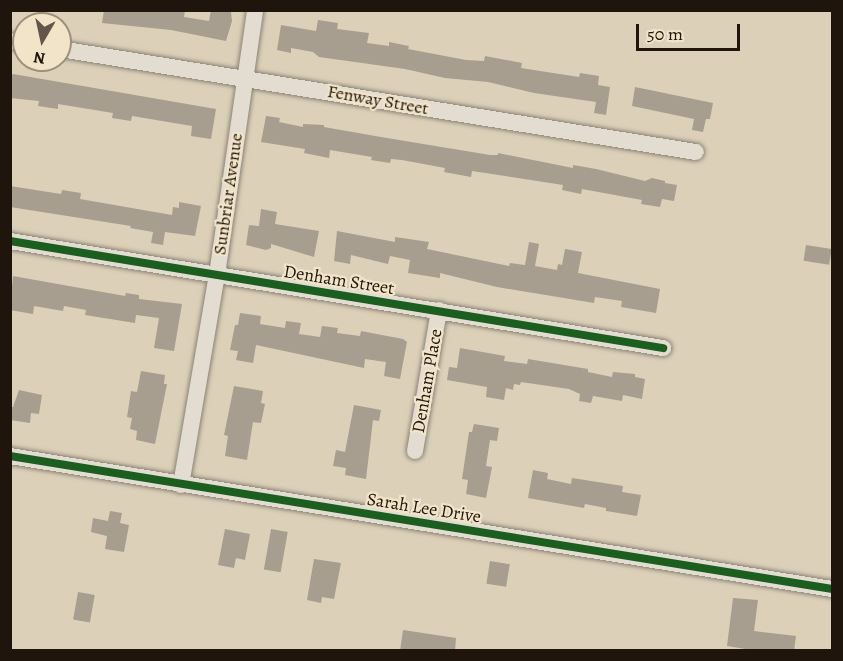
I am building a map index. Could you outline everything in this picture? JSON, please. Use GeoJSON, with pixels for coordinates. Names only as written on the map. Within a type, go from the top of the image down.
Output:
{"type":"FeatureCollection","features":[{"type":"Feature","properties":{"kind":"street","name":"Sunbriar Avenue"},"geometry":{"type":"LineString","coordinates":[[181,484],[217,275],[255,10]]}},
{"type":"Feature","properties":{"kind":"street","name":"Fenway Street"},"geometry":{"type":"LineString","coordinates":[[72,51],[696,152]]}},
{"type":"Feature","properties":{"kind":"street","name":"Denham Street"},"geometry":{"type":"LineString","coordinates":[[10,241],[663,348]]}},
{"type":"Feature","properties":{"kind":"street","name":"Denham Place"},"geometry":{"type":"LineString","coordinates":[[415,451],[439,310]]}},
{"type":"Feature","properties":{"kind":"street","name":"Sarah Lee Drive"},"geometry":{"type":"LineString","coordinates":[[10,456],[832,589]]}},
{"type":"Feature","properties":{"kind":"building"},"geometry":{"type":"Polygon","coordinates":[[[104,10],[185,10],[184,17],[209,21],[211,10],[223,10],[231,12],[232,21],[226,41],[171,30],[102,23],[104,10]]]}},
{"type":"Feature","properties":{"kind":"building"},"geometry":{"type":"Polygon","coordinates":[[[318,20],[338,23],[337,29],[369,33],[367,43],[389,46],[389,42],[409,46],[408,49],[466,60],[484,61],[485,56],[522,63],[521,68],[579,77],[580,73],[599,76],[598,85],[610,87],[606,115],[594,113],[596,102],[534,93],[488,82],[445,78],[405,69],[319,57],[313,52],[291,48],[291,53],[277,50],[281,25],[316,31],[318,20]]]}},
{"type":"Feature","properties":{"kind":"building"},"geometry":{"type":"Polygon","coordinates":[[[13,74],[216,109],[211,139],[191,136],[192,126],[132,116],[131,121],[112,118],[113,113],[58,104],[58,109],[38,106],[39,101],[10,98],[10,77],[13,74]]]}},
{"type":"Feature","properties":{"kind":"building"},"geometry":{"type":"Polygon","coordinates":[[[635,87],[713,103],[710,119],[706,119],[703,132],[692,130],[694,119],[632,106],[635,87]]]}},
{"type":"Feature","properties":{"kind":"building"},"geometry":{"type":"Polygon","coordinates":[[[266,116],[280,118],[279,122],[303,127],[303,124],[324,125],[324,127],[490,155],[498,155],[498,153],[573,168],[573,165],[596,169],[645,181],[652,178],[677,185],[674,201],[662,199],[660,207],[641,204],[642,200],[582,189],[581,194],[562,190],[563,185],[472,171],[471,177],[444,172],[445,168],[402,160],[391,159],[390,163],[371,160],[372,157],[330,150],[329,158],[304,153],[305,149],[261,142],[266,116]]]}},
{"type":"Feature","properties":{"kind":"building"},"geometry":{"type":"Polygon","coordinates":[[[10,186],[61,194],[62,190],[81,193],[80,199],[172,215],[173,207],[179,208],[179,202],[201,206],[195,236],[165,232],[163,245],[151,243],[153,232],[130,228],[131,226],[10,207],[10,186]]]}},
{"type":"Feature","properties":{"kind":"building"},"geometry":{"type":"Polygon","coordinates":[[[261,209],[277,212],[275,224],[319,231],[314,257],[271,244],[271,248],[266,250],[246,245],[249,225],[259,226],[261,209]]]}},
{"type":"Feature","properties":{"kind":"building"},"geometry":{"type":"Polygon","coordinates":[[[337,231],[395,242],[395,237],[429,242],[427,249],[509,266],[510,263],[525,265],[529,242],[539,244],[535,266],[557,270],[558,264],[562,265],[565,249],[582,252],[578,273],[660,289],[656,313],[621,307],[622,301],[595,297],[594,303],[497,287],[440,273],[440,278],[408,273],[410,260],[390,256],[388,264],[351,255],[350,264],[334,261],[337,231]]]}},
{"type":"Feature","properties":{"kind":"building"},"geometry":{"type":"Polygon","coordinates":[[[806,245],[832,249],[829,265],[803,261],[806,245]]]}},
{"type":"Feature","properties":{"kind":"building"},"geometry":{"type":"Polygon","coordinates":[[[13,276],[125,296],[126,293],[139,295],[139,299],[182,304],[174,351],[154,348],[159,318],[136,315],[135,323],[85,315],[86,310],[64,306],[63,311],[34,306],[33,314],[10,310],[13,276]]]}},
{"type":"Feature","properties":{"kind":"building"},"geometry":{"type":"Polygon","coordinates":[[[240,313],[261,316],[260,324],[285,328],[286,321],[301,323],[299,334],[320,337],[322,326],[338,328],[337,333],[360,336],[361,331],[403,339],[407,342],[400,379],[384,376],[386,362],[365,359],[364,368],[256,345],[253,363],[236,360],[238,351],[230,350],[240,313]]]}},
{"type":"Feature","properties":{"kind":"building"},"geometry":{"type":"Polygon","coordinates":[[[460,348],[505,356],[504,361],[527,364],[528,359],[588,369],[588,372],[612,377],[613,372],[635,374],[635,377],[645,379],[642,399],[623,395],[622,401],[593,396],[591,403],[579,401],[580,394],[569,389],[521,382],[520,385],[514,384],[513,390],[506,388],[504,400],[486,397],[487,387],[447,380],[449,367],[457,368],[460,348]]]}},
{"type":"Feature","properties":{"kind":"building"},"geometry":{"type":"Polygon","coordinates":[[[141,371],[165,375],[164,384],[167,384],[155,444],[136,440],[137,431],[130,429],[132,418],[127,417],[131,391],[137,392],[141,371]]]}},
{"type":"Feature","properties":{"kind":"building"},"geometry":{"type":"Polygon","coordinates":[[[234,386],[263,391],[261,403],[265,404],[261,423],[253,422],[247,460],[225,456],[228,436],[224,435],[234,386]]]}},
{"type":"Feature","properties":{"kind":"building"},"geometry":{"type":"Polygon","coordinates":[[[19,390],[42,395],[39,414],[31,413],[30,423],[10,420],[10,407],[13,407],[19,390]]]}},
{"type":"Feature","properties":{"kind":"building"},"geometry":{"type":"Polygon","coordinates":[[[354,405],[381,410],[379,421],[373,420],[366,479],[345,475],[346,468],[333,466],[336,450],[345,452],[354,405]]]}},
{"type":"Feature","properties":{"kind":"building"},"geometry":{"type":"Polygon","coordinates":[[[474,424],[499,428],[497,441],[490,440],[486,466],[492,467],[486,498],[466,494],[468,480],[462,479],[469,432],[472,432],[474,424]]]}},
{"type":"Feature","properties":{"kind":"building"},"geometry":{"type":"Polygon","coordinates":[[[533,470],[548,473],[547,479],[571,484],[572,478],[623,486],[622,492],[641,495],[637,516],[606,511],[606,508],[585,504],[584,508],[528,498],[533,470]]]}},
{"type":"Feature","properties":{"kind":"building"},"geometry":{"type":"Polygon","coordinates":[[[110,511],[122,513],[120,523],[129,525],[124,552],[105,549],[107,536],[91,532],[93,518],[108,521],[110,511]]]}},
{"type":"Feature","properties":{"kind":"building"},"geometry":{"type":"Polygon","coordinates":[[[225,529],[250,534],[245,560],[236,558],[234,568],[218,565],[225,529]]]}},
{"type":"Feature","properties":{"kind":"building"},"geometry":{"type":"Polygon","coordinates":[[[271,529],[288,532],[281,572],[264,569],[271,529]]]}},
{"type":"Feature","properties":{"kind":"building"},"geometry":{"type":"Polygon","coordinates":[[[314,559],[341,563],[334,599],[322,597],[321,603],[307,600],[314,559]]]}},
{"type":"Feature","properties":{"kind":"building"},"geometry":{"type":"Polygon","coordinates":[[[490,561],[510,564],[506,587],[486,584],[490,561]]]}},
{"type":"Feature","properties":{"kind":"building"},"geometry":{"type":"Polygon","coordinates":[[[78,592],[95,595],[90,623],[73,620],[78,592]]]}},
{"type":"Feature","properties":{"kind":"building"},"geometry":{"type":"Polygon","coordinates":[[[733,598],[758,600],[754,631],[796,636],[794,651],[758,651],[727,646],[733,598]]]}},
{"type":"Feature","properties":{"kind":"building"},"geometry":{"type":"Polygon","coordinates":[[[403,630],[456,638],[455,651],[400,651],[403,630]]]}},
{"type":"Feature","properties":{"kind":"cycle path"},"geometry":{"type":"LineString","coordinates":[[10,241],[663,348]]}},
{"type":"Feature","properties":{"kind":"cycle path"},"geometry":{"type":"LineString","coordinates":[[10,456],[832,589]]}}]}
